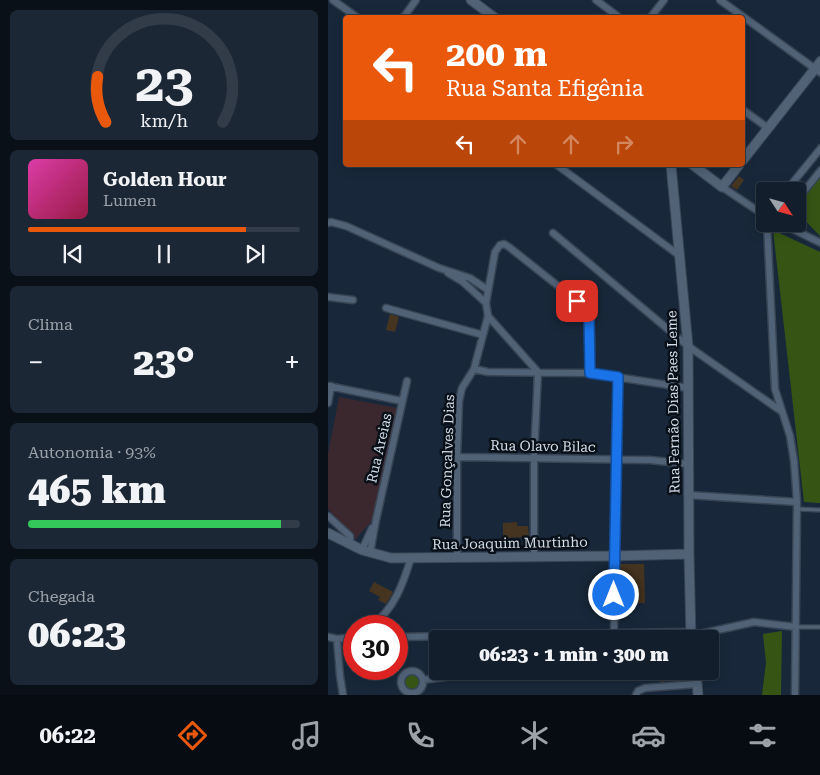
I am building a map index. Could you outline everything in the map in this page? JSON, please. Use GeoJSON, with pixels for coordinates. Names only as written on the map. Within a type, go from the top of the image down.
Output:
{"type":"FeatureCollection","features":[{"type":"Feature","properties":{"kind":"main road"},"geometry":{"type":"LineString","coordinates":[[471,0],[491,15]]}},
{"type":"Feature","properties":{"kind":"main road"},"geometry":{"type":"LineString","coordinates":[[745,157],[819,68]]}},
{"type":"Feature","properties":{"kind":"main road","name":"Rua Fernão Dias Paes Leme"},"geometry":{"type":"LineString","coordinates":[[671,167],[688,346],[691,630]]}},
{"type":"Feature","properties":{"kind":"main road"},"geometry":{"type":"LineString","coordinates":[[696,167],[722,187],[737,167]]}},
{"type":"Feature","properties":{"kind":"main road","name":"Rua Joaquim Murtinho"},"geometry":{"type":"LineString","coordinates":[[328,533],[366,552],[391,558],[689,554]]}},
{"type":"Feature","properties":{"kind":"main road"},"geometry":{"type":"LineString","coordinates":[[697,680],[698,695]]}},
{"type":"Feature","properties":{"kind":"street"},"geometry":{"type":"LineString","coordinates":[[333,0],[354,15]]}},
{"type":"Feature","properties":{"kind":"street"},"geometry":{"type":"LineString","coordinates":[[405,15],[416,0]]}},
{"type":"Feature","properties":{"kind":"street"},"geometry":{"type":"LineString","coordinates":[[596,0],[616,15]]}},
{"type":"Feature","properties":{"kind":"street"},"geometry":{"type":"LineString","coordinates":[[652,15],[664,0]]}},
{"type":"Feature","properties":{"kind":"street"},"geometry":{"type":"LineString","coordinates":[[720,0],[742,15]]}},
{"type":"Feature","properties":{"kind":"street"},"geometry":{"type":"LineString","coordinates":[[745,17],[819,68]]}},
{"type":"Feature","properties":{"kind":"street"},"geometry":{"type":"LineString","coordinates":[[745,111],[768,128]]}},
{"type":"Feature","properties":{"kind":"street"},"geometry":{"type":"LineString","coordinates":[[793,182],[820,148]]}},
{"type":"Feature","properties":{"kind":"street"},"geometry":{"type":"LineString","coordinates":[[560,167],[680,256]]}},
{"type":"Feature","properties":{"kind":"street"},"geometry":{"type":"LineString","coordinates":[[806,188],[820,170]]}},
{"type":"Feature","properties":{"kind":"street"},"geometry":{"type":"LineString","coordinates":[[722,187],[756,210]]}},
{"type":"Feature","properties":{"kind":"street"},"geometry":{"type":"LineString","coordinates":[[328,223],[346,226],[439,268],[470,278],[488,290]]}},
{"type":"Feature","properties":{"kind":"street"},"geometry":{"type":"LineString","coordinates":[[767,232],[775,389],[791,444],[797,505],[795,695]]}},
{"type":"Feature","properties":{"kind":"street"},"geometry":{"type":"LineString","coordinates":[[797,232],[820,244]]}},
{"type":"Feature","properties":{"kind":"street"},"geometry":{"type":"LineString","coordinates":[[553,233],[688,346],[781,411]]}},
{"type":"Feature","properties":{"kind":"street"},"geometry":{"type":"LineString","coordinates":[[534,557],[534,457],[538,372],[488,316],[486,303],[488,290],[497,248],[500,245],[504,244],[509,247],[577,301],[585,310],[589,318],[590,328],[590,373]]}},
{"type":"Feature","properties":{"kind":"street"},"geometry":{"type":"LineString","coordinates":[[439,268],[462,282],[486,303]]}},
{"type":"Feature","properties":{"kind":"street"},"geometry":{"type":"LineString","coordinates":[[328,297],[353,300]]}},
{"type":"Feature","properties":{"kind":"street"},"geometry":{"type":"LineString","coordinates":[[386,308],[483,335]]}},
{"type":"Feature","properties":{"kind":"street","name":"Rua Gonçalves Dias"},"geometry":{"type":"LineString","coordinates":[[457,558],[459,401],[462,388],[474,369],[488,316]]}},
{"type":"Feature","properties":{"kind":"street"},"geometry":{"type":"LineString","coordinates":[[474,369],[488,372],[590,373],[688,388]]}},
{"type":"Feature","properties":{"kind":"street"},"geometry":{"type":"LineString","coordinates":[[614,630],[618,377]]}},
{"type":"Feature","properties":{"kind":"street","name":"Rua Areias"},"geometry":{"type":"LineString","coordinates":[[366,552],[376,520],[406,381]]}},
{"type":"Feature","properties":{"kind":"street"},"geometry":{"type":"LineString","coordinates":[[328,403],[329,386],[402,402]]}},
{"type":"Feature","properties":{"kind":"street","name":"Rua Olavo Bilac"},"geometry":{"type":"LineString","coordinates":[[457,457],[650,460],[688,464]]}},
{"type":"Feature","properties":{"kind":"street"},"geometry":{"type":"LineString","coordinates":[[688,495],[797,505]]}},
{"type":"Feature","properties":{"kind":"street"},"geometry":{"type":"LineString","coordinates":[[328,516],[350,536],[350,544]]}},
{"type":"Feature","properties":{"kind":"street"},"geometry":{"type":"LineString","coordinates":[[383,615],[398,594],[411,558]]}},
{"type":"Feature","properties":{"kind":"street"},"geometry":{"type":"LineString","coordinates":[[718,630],[754,622],[796,627]]}},
{"type":"Feature","properties":{"kind":"street"},"geometry":{"type":"LineString","coordinates":[[328,637],[343,639]]}},
{"type":"Feature","properties":{"kind":"street"},"geometry":{"type":"LineString","coordinates":[[408,637],[429,637]]}},
{"type":"Feature","properties":{"kind":"street"},"geometry":{"type":"LineString","coordinates":[[337,639],[343,695]]}},
{"type":"Feature","properties":{"kind":"street"},"geometry":{"type":"LineString","coordinates":[[423,680],[429,679]]}},
{"type":"Feature","properties":{"kind":"street"},"geometry":{"type":"LineString","coordinates":[[636,695],[638,691],[645,688],[697,684]]}},
{"type":"Feature","properties":{"kind":"lane"},"geometry":{"type":"LineString","coordinates":[[797,505],[820,510]]}},
{"type":"Feature","properties":{"kind":"lane"},"geometry":{"type":"LineString","coordinates":[[796,627],[820,627]]}},
{"type":"Feature","properties":{"kind":"shaded area"},"geometry":{"type":"Polygon","coordinates":[[[339,397],[397,408],[374,518],[355,540],[328,509],[328,454],[339,397]]]}},
{"type":"Feature","properties":{"kind":"green space"},"geometry":{"type":"Polygon","coordinates":[[[820,176],[820,236],[806,221],[806,195],[820,176]]]}},
{"type":"Feature","properties":{"kind":"green space"},"geometry":{"type":"Polygon","coordinates":[[[773,232],[777,232],[820,252],[820,503],[804,502],[773,232]]]}},
{"type":"Feature","properties":{"kind":"green space"},"geometry":{"type":"Polygon","coordinates":[[[782,631],[781,695],[762,695],[766,663],[763,634],[782,631]]]}},
{"type":"Feature","properties":{"kind":"green space"},"geometry":{"type":"Polygon","coordinates":[[[412,674],[418,676],[418,688],[412,690],[406,688],[404,682],[408,680],[408,675],[412,674]]]}},
{"type":"Feature","properties":{"kind":"building"},"geometry":{"type":"Polygon","coordinates":[[[739,176],[744,180],[737,190],[731,186],[739,176]]]}},
{"type":"Feature","properties":{"kind":"building"},"geometry":{"type":"Polygon","coordinates":[[[390,314],[399,317],[395,332],[386,330],[390,314]]]}},
{"type":"Feature","properties":{"kind":"building"},"geometry":{"type":"Polygon","coordinates":[[[517,522],[517,526],[528,526],[529,537],[503,538],[503,523],[517,522]]]}},
{"type":"Feature","properties":{"kind":"building"},"geometry":{"type":"Polygon","coordinates":[[[620,564],[644,564],[645,603],[619,604],[620,564]]]}},
{"type":"Feature","properties":{"kind":"building"},"geometry":{"type":"Polygon","coordinates":[[[374,582],[393,592],[386,604],[378,600],[380,597],[369,591],[374,582]]]}},
{"type":"Feature","properties":{"kind":"route"},"geometry":{"type":"LineString","coordinates":[[577,301],[589,318],[590,373],[618,377],[614,595]]}}]}
